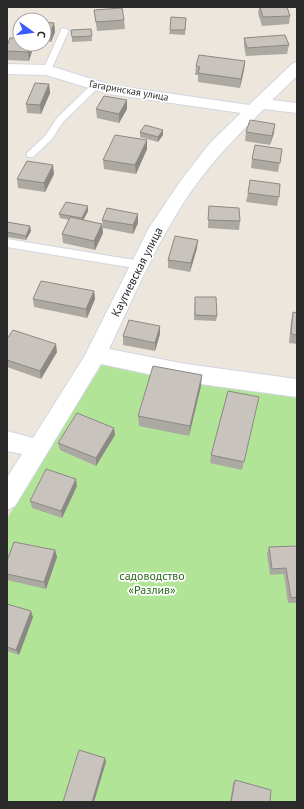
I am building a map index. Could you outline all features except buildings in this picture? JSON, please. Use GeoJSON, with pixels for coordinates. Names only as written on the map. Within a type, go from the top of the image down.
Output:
{"type":"FeatureCollection","features":[{"type":"Feature","properties":{"kind":"street","name":"Каугиевская улица"},"geometry":{"type":"LineString","coordinates":[[7,499],[39,449],[95,355],[156,233],[188,183],[216,147],[297,67]]}},
{"type":"Feature","properties":{"kind":"street","name":"Гагаринская улица"},"geometry":{"type":"LineString","coordinates":[[7,69],[47,70],[95,86],[256,107],[297,108]]}},
{"type":"Feature","properties":{"kind":"street"},"geometry":{"type":"LineString","coordinates":[[95,355],[186,373],[297,388]]}},
{"type":"Feature","properties":{"kind":"street"},"geometry":{"type":"LineString","coordinates":[[7,441],[39,449]]}},
{"type":"Feature","properties":{"kind":"lane"},"geometry":{"type":"LineString","coordinates":[[47,70],[65,30]]}},
{"type":"Feature","properties":{"kind":"lane"},"geometry":{"type":"LineString","coordinates":[[30,155],[48,137],[60,120],[95,86]]}},
{"type":"Feature","properties":{"kind":"lane"},"geometry":{"type":"LineString","coordinates":[[7,243],[140,265]]}},
{"type":"Feature","properties":{"kind":"green space","name":"садоводство «Разлив»"},"geometry":{"type":"Polygon","coordinates":[[[103,363],[297,395],[297,802],[7,802],[7,519],[51,444],[103,363]]]}}]}
